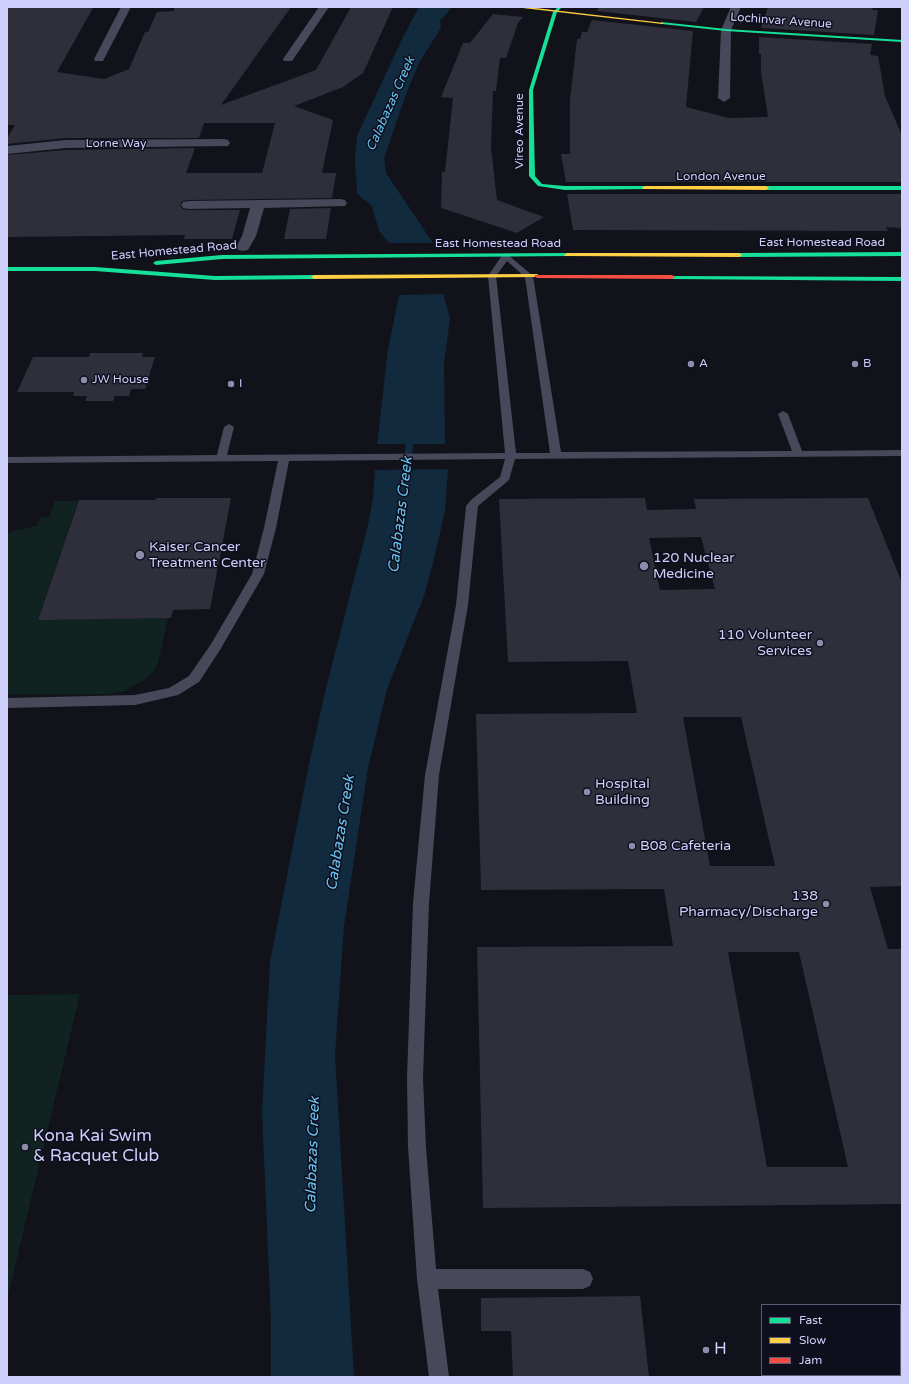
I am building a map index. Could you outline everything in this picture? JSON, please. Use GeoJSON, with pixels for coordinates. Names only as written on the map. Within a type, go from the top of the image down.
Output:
{"type":"FeatureCollection","features":[{"type":"Feature","properties":{"kind":"main road","name":"Lochinvar Avenue"},"geometry":{"type":"LineString","coordinates":[[516,7],[558,10],[726,30],[902,41]]}},
{"type":"Feature","properties":{"kind":"main road","name":"Vireo Avenue"},"geometry":{"type":"LineString","coordinates":[[540,185],[532,176],[531,90],[558,10]]}},
{"type":"Feature","properties":{"kind":"main road","name":"London Avenue"},"geometry":{"type":"LineString","coordinates":[[540,185],[573,188],[902,188]]}},
{"type":"Feature","properties":{"kind":"main road","name":"East Homestead Road"},"geometry":{"type":"LineString","coordinates":[[95,269],[222,257],[902,254]]}},
{"type":"Feature","properties":{"kind":"main road","name":"East Homestead Road"},"geometry":{"type":"LineString","coordinates":[[7,269],[95,269],[215,278],[529,276],[902,279]]}},
{"type":"Feature","properties":{"kind":"street"},"geometry":{"type":"LineString","coordinates":[[98,59],[126,7]]}},
{"type":"Feature","properties":{"kind":"street"},"geometry":{"type":"LineString","coordinates":[[288,59],[324,7]]}},
{"type":"Feature","properties":{"kind":"street"},"geometry":{"type":"LineString","coordinates":[[724,98],[726,30],[728,22],[736,7]]}},
{"type":"Feature","properties":{"kind":"street","name":"Lorne Way"},"geometry":{"type":"LineString","coordinates":[[7,150],[66,144],[224,143]]}},
{"type":"Feature","properties":{"kind":"street"},"geometry":{"type":"LineString","coordinates":[[188,205],[340,203]]}},
{"type":"Feature","properties":{"kind":"street"},"geometry":{"type":"LineString","coordinates":[[243,247],[249,236],[258,204]]}},
{"type":"Feature","properties":{"kind":"lane"},"geometry":{"type":"LineString","coordinates":[[439,1377],[427,1279],[417,1147],[415,1078],[421,904],[432,775],[462,605],[472,506],[476,501],[500,484],[505,478],[511,456],[492,276],[506,256],[529,276],[556,456]]}},
{"type":"Feature","properties":{"kind":"lane"},"geometry":{"type":"LineString","coordinates":[[783,414],[798,454]]}},
{"type":"Feature","properties":{"kind":"lane"},"geometry":{"type":"LineString","coordinates":[[221,459],[230,427]]}},
{"type":"Feature","properties":{"kind":"lane"},"geometry":{"type":"LineString","coordinates":[[7,460],[902,453]]}},
{"type":"Feature","properties":{"kind":"lane"},"geometry":{"type":"LineString","coordinates":[[7,703],[135,700],[173,692],[194,679],[216,647],[258,574],[270,528],[284,459]]}},
{"type":"Feature","properties":{"kind":"lane"},"geometry":{"type":"LineString","coordinates":[[427,1279],[583,1279]]}},
{"type":"Feature","properties":{"kind":"green space"},"geometry":{"type":"Polygon","coordinates":[[[55,501],[78,501],[38,619],[168,618],[158,663],[151,674],[143,681],[124,691],[108,694],[7,694],[7,534],[16,530],[37,526],[40,518],[49,517],[55,501]]]}},
{"type":"Feature","properties":{"kind":"green space","name":"Kona Kai Swim & Racquet Club"},"geometry":{"type":"Polygon","coordinates":[[[80,994],[7,1300],[7,995],[80,994]]]}},
{"type":"Feature","properties":{"kind":"water"},"geometry":{"type":"Polygon","coordinates":[[[419,7],[452,7],[440,21],[441,28],[420,61],[408,89],[384,158],[386,173],[433,243],[389,243],[379,231],[372,206],[357,194],[355,159],[357,136],[402,39],[419,7]]]}},
{"type":"Feature","properties":{"kind":"water"},"geometry":{"type":"Polygon","coordinates":[[[443,294],[450,318],[444,364],[445,444],[377,445],[388,349],[399,295],[443,294]]]}},
{"type":"Feature","properties":{"kind":"water"},"geometry":{"type":"Polygon","coordinates":[[[375,469],[448,469],[445,511],[434,559],[424,596],[387,689],[368,768],[344,926],[335,1055],[354,1377],[271,1377],[271,1321],[262,1111],[270,962],[309,764],[326,688],[368,525],[373,498],[375,469]]]}},
{"type":"Feature","properties":{"kind":"pier"},"geometry":{"type":"Polygon","coordinates":[[[375,444],[447,444],[445,446],[377,447],[375,444]]]}},
{"type":"Feature","properties":{"kind":"pier"},"geometry":{"type":"Polygon","coordinates":[[[375,467],[448,467],[450,469],[373,470],[375,467]]]}},
{"type":"Feature","properties":{"kind":"building"},"geometry":{"type":"Polygon","coordinates":[[[7,7],[93,8],[57,72],[104,79],[129,69],[145,32],[148,32],[157,12],[174,11],[174,7],[291,7],[221,105],[316,70],[351,7],[393,7],[363,73],[343,87],[294,106],[333,120],[322,173],[336,173],[332,198],[182,201],[180,206],[183,209],[188,210],[240,210],[232,239],[184,239],[185,235],[7,237],[7,155],[66,150],[195,148],[186,173],[262,173],[275,123],[204,123],[199,138],[66,138],[7,144],[7,138],[15,125],[7,125],[7,7]]]}},
{"type":"Feature","properties":{"kind":"building"},"geometry":{"type":"Polygon","coordinates":[[[599,7],[704,7],[696,22],[597,11],[599,7]]]}},
{"type":"Feature","properties":{"kind":"building"},"geometry":{"type":"Polygon","coordinates":[[[768,7],[873,7],[872,10],[878,10],[874,35],[761,28],[768,7]]]}},
{"type":"Feature","properties":{"kind":"building"},"geometry":{"type":"Polygon","coordinates":[[[493,14],[523,17],[518,23],[506,58],[500,58],[496,91],[493,91],[491,147],[497,200],[544,217],[517,233],[441,208],[442,172],[445,172],[453,98],[441,97],[463,43],[470,43],[493,14]]]}},
{"type":"Feature","properties":{"kind":"building"},"geometry":{"type":"Polygon","coordinates":[[[592,20],[693,31],[686,107],[729,118],[768,117],[761,72],[759,37],[872,44],[870,55],[878,56],[885,96],[902,136],[902,182],[566,182],[561,154],[570,154],[570,100],[577,39],[580,39],[582,32],[587,32],[592,20]]]}},
{"type":"Feature","properties":{"kind":"building"},"geometry":{"type":"Polygon","coordinates":[[[567,194],[902,194],[902,228],[886,227],[888,231],[573,230],[567,194]]]}},
{"type":"Feature","properties":{"kind":"building"},"geometry":{"type":"Polygon","coordinates":[[[331,208],[326,239],[284,239],[290,209],[331,208]]]}},
{"type":"Feature","properties":{"kind":"building","name":"JW House"},"geometry":{"type":"Polygon","coordinates":[[[90,353],[143,353],[142,357],[155,357],[145,389],[131,389],[129,396],[115,396],[113,401],[85,401],[87,396],[73,396],[74,392],[17,392],[33,357],[89,357],[90,353]]]}},
{"type":"Feature","properties":{"kind":"building","name":"Kaiser Cancer Treatment Center"},"geometry":{"type":"Polygon","coordinates":[[[156,498],[231,498],[210,609],[173,610],[171,618],[38,620],[79,500],[155,500],[156,498]]]}},
{"type":"Feature","properties":{"kind":"building","name":"Hospital Building"},"geometry":{"type":"Polygon","coordinates":[[[645,498],[647,510],[696,509],[694,499],[868,498],[902,583],[902,886],[870,887],[888,949],[902,949],[902,1204],[483,1208],[477,947],[673,946],[664,889],[481,890],[476,714],[637,713],[628,661],[508,662],[499,499],[645,498]],[[701,537],[649,538],[660,590],[715,589],[701,537]],[[683,717],[710,866],[775,866],[741,717],[683,717]],[[728,952],[767,1167],[848,1167],[799,952],[728,952]]]}},
{"type":"Feature","properties":{"kind":"building"},"geometry":{"type":"Polygon","coordinates":[[[640,1296],[649,1377],[513,1377],[511,1331],[481,1331],[481,1298],[640,1296]]]}},
{"type":"Feature","properties":{"kind":"waterway","name":"Calabazas Creek"},"geometry":{"type":"LineString","coordinates":[[406,480],[410,433]]}},
{"type":"Feature","properties":{"kind":"traffic: fast"},"geometry":{"type":"LineString","coordinates":[[560,7],[555,12],[531,90],[532,176],[540,185],[565,188],[645,188]]}},
{"type":"Feature","properties":{"kind":"traffic: fast"},"geometry":{"type":"LineString","coordinates":[[662,23],[726,30],[902,41]]}},
{"type":"Feature","properties":{"kind":"traffic: fast"},"geometry":{"type":"LineString","coordinates":[[766,188],[902,188]]}},
{"type":"Feature","properties":{"kind":"traffic: fast"},"geometry":{"type":"LineString","coordinates":[[739,255],[902,254]]}},
{"type":"Feature","properties":{"kind":"traffic: fast"},"geometry":{"type":"LineString","coordinates":[[156,263],[222,257],[567,255]]}},
{"type":"Feature","properties":{"kind":"traffic: fast"},"geometry":{"type":"LineString","coordinates":[[7,269],[95,269],[215,278],[314,277]]}},
{"type":"Feature","properties":{"kind":"traffic: fast"},"geometry":{"type":"LineString","coordinates":[[672,277],[902,279]]}},
{"type":"Feature","properties":{"kind":"traffic: slow"},"geometry":{"type":"LineString","coordinates":[[516,7],[662,23]]}},
{"type":"Feature","properties":{"kind":"traffic: slow"},"geometry":{"type":"LineString","coordinates":[[645,188],[766,188]]}},
{"type":"Feature","properties":{"kind":"traffic: slow"},"geometry":{"type":"LineString","coordinates":[[567,255],[739,255]]}},
{"type":"Feature","properties":{"kind":"traffic: slow"},"geometry":{"type":"LineString","coordinates":[[314,277],[537,276]]}},
{"type":"Feature","properties":{"kind":"traffic: jam"},"geometry":{"type":"LineString","coordinates":[[537,276],[672,277]]}},
{"type":"Feature","properties":{"kind":"place","name":"A"},"geometry":{"type":"Point","coordinates":[691,364]}},
{"type":"Feature","properties":{"kind":"place","name":"B"},"geometry":{"type":"Point","coordinates":[855,364]}},
{"type":"Feature","properties":{"kind":"place","name":"JW House"},"geometry":{"type":"Point","coordinates":[84,380]}},
{"type":"Feature","properties":{"kind":"place","name":"I"},"geometry":{"type":"Point","coordinates":[231,384]}},
{"type":"Feature","properties":{"kind":"place","name":"Kaiser Cancer Treatment Center"},"geometry":{"type":"Point","coordinates":[140,555]}},
{"type":"Feature","properties":{"kind":"place","name":"120 Nuclear Medicine"},"geometry":{"type":"Point","coordinates":[644,566]}},
{"type":"Feature","properties":{"kind":"place","name":"110 Volunteer Services"},"geometry":{"type":"Point","coordinates":[820,643]}},
{"type":"Feature","properties":{"kind":"place","name":"Hospital Building"},"geometry":{"type":"Point","coordinates":[587,792]}},
{"type":"Feature","properties":{"kind":"place","name":"B08 Cafeteria"},"geometry":{"type":"Point","coordinates":[632,846]}},
{"type":"Feature","properties":{"kind":"place","name":"138 Pharmacy/Discharge"},"geometry":{"type":"Point","coordinates":[826,904]}},
{"type":"Feature","properties":{"kind":"place","name":"Kona Kai Swim & Racquet Club"},"geometry":{"type":"Point","coordinates":[25,1147]}},
{"type":"Feature","properties":{"kind":"place","name":"H"},"geometry":{"type":"Point","coordinates":[706,1350]}}]}
